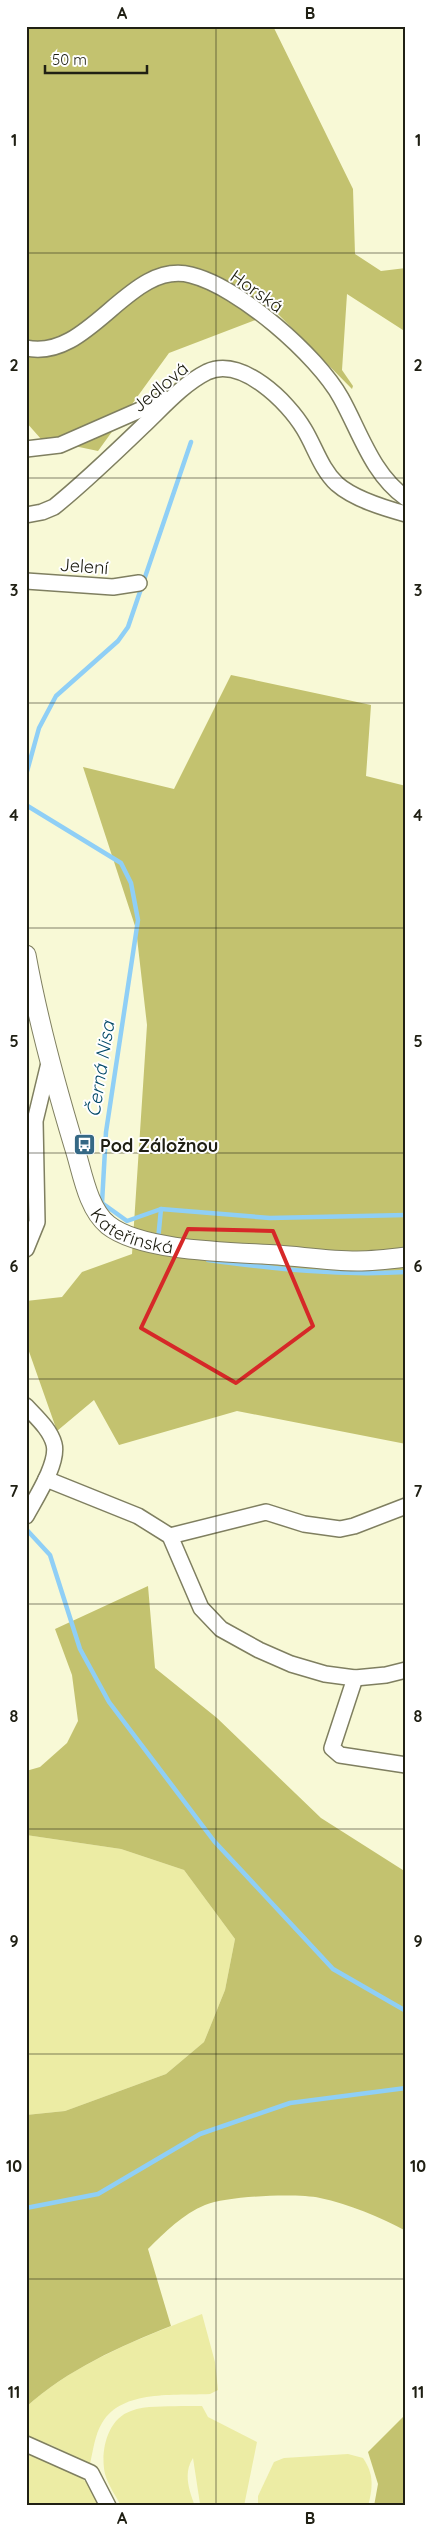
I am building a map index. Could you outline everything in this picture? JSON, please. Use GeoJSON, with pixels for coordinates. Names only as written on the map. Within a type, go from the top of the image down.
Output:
{"type":"FeatureCollection","features":[{"type":"Feature","properties":{"kind":"street","name":"Horská"},"geometry":{"type":"LineString","coordinates":[[26,348],[45,350],[70,342],[124,300],[165,273],[175,272],[199,276],[220,287],[264,316],[318,366],[340,396],[374,462],[390,485],[406,498]]}},
{"type":"Feature","properties":{"kind":"street","name":"Jedlová"},"geometry":{"type":"LineString","coordinates":[[26,515],[48,510],[69,494],[176,394],[207,372],[220,368],[240,371],[272,392],[300,422],[323,466],[336,483],[352,495],[406,514]]}},
{"type":"Feature","properties":{"kind":"street"},"geometry":{"type":"LineString","coordinates":[[26,449],[60,445],[176,394]]}},
{"type":"Feature","properties":{"kind":"street","name":"Jelení"},"geometry":{"type":"LineString","coordinates":[[26,581],[114,588],[139,583]]}},
{"type":"Feature","properties":{"kind":"street","name":"Kateřinská"},"geometry":{"type":"LineString","coordinates":[[26,955],[49,1063],[97,1212],[108,1224],[123,1234],[146,1241],[202,1250],[358,1261],[406,1257]]}},
{"type":"Feature","properties":{"kind":"street"},"geometry":{"type":"LineString","coordinates":[[26,1249],[37,1222],[35,1122],[49,1063]]}},
{"type":"Feature","properties":{"kind":"street"},"geometry":{"type":"LineString","coordinates":[[26,1406],[47,1429],[54,1443],[55,1454],[46,1479],[26,1516]]}},
{"type":"Feature","properties":{"kind":"street"},"geometry":{"type":"LineString","coordinates":[[46,1479],[138,1516],[170,1536],[201,1608],[221,1628],[259,1650],[291,1664],[326,1674],[355,1678],[386,1675],[406,1670]]}},
{"type":"Feature","properties":{"kind":"street"},"geometry":{"type":"LineString","coordinates":[[170,1536],[266,1512],[304,1524],[340,1528],[354,1526],[406,1506]]}},
{"type":"Feature","properties":{"kind":"street"},"geometry":{"type":"LineString","coordinates":[[355,1678],[332,1743],[334,1752],[406,1765]]}},
{"type":"Feature","properties":{"kind":"street"},"geometry":{"type":"LineString","coordinates":[[26,2444],[91,2473],[108,2506]]}},
{"type":"Feature","properties":{"kind":"highlighted area"},"geometry":{"type":"Polygon","coordinates":[[[188,1229],[273,1231],[313,1326],[236,1383],[141,1328],[188,1229]]]}},
{"type":"Feature","properties":{"kind":"green space"},"geometry":{"type":"Polygon","coordinates":[[[26,1835],[121,1849],[184,1870],[235,1939],[225,1990],[204,2042],[166,2074],[65,2111],[26,2115],[26,1835]]]}},
{"type":"Feature","properties":{"kind":"green space"},"geometry":{"type":"Polygon","coordinates":[[[202,2314],[215,2362],[218,2390],[210,2394],[150,2396],[122,2404],[111,2412],[102,2423],[90,2464],[51,2445],[26,2440],[26,2407],[45,2391],[88,2364],[110,2353],[202,2314]]]}},
{"type":"Feature","properties":{"kind":"green space"},"geometry":{"type":"Polygon","coordinates":[[[202,2406],[208,2417],[257,2442],[244,2506],[200,2504],[193,2458],[188,2470],[188,2476],[189,2488],[195,2506],[121,2506],[105,2474],[105,2447],[111,2429],[123,2415],[137,2409],[202,2406]]]}},
{"type":"Feature","properties":{"kind":"green space"},"geometry":{"type":"Polygon","coordinates":[[[26,2453],[62,2466],[81,2477],[105,2506],[26,2506],[26,2453]]]}},
{"type":"Feature","properties":{"kind":"green space"},"geometry":{"type":"Polygon","coordinates":[[[348,2454],[363,2458],[367,2464],[372,2481],[368,2506],[258,2506],[258,2496],[274,2462],[284,2458],[348,2454]]]}},
{"type":"Feature","properties":{"kind":"shaded area"},"geometry":{"type":"Polygon","coordinates":[[[26,26],[273,26],[353,189],[355,254],[381,271],[406,268],[406,332],[347,294],[342,370],[353,386],[352,389],[276,312],[169,353],[98,451],[41,439],[26,422],[26,26]]]}},
{"type":"Feature","properties":{"kind":"shaded area"},"geometry":{"type":"Polygon","coordinates":[[[231,675],[371,705],[366,776],[406,786],[406,1444],[237,1411],[119,1445],[94,1400],[57,1431],[26,1343],[26,1301],[62,1297],[82,1272],[132,1254],[147,1025],[136,929],[83,767],[174,789],[231,675]]]}},
{"type":"Feature","properties":{"kind":"shaded area"},"geometry":{"type":"Polygon","coordinates":[[[148,1586],[155,1668],[217,1718],[321,1818],[406,1872],[406,2231],[353,2207],[309,2196],[229,2199],[205,2205],[182,2218],[148,2249],[171,2326],[76,2370],[26,2407],[26,2115],[65,2111],[166,2074],[204,2042],[225,1990],[235,1939],[184,1870],[121,1849],[26,1835],[26,1771],[40,1767],[67,1743],[78,1721],[72,1675],[55,1629],[148,1586]]]}},
{"type":"Feature","properties":{"kind":"shaded area"},"geometry":{"type":"Polygon","coordinates":[[[406,2414],[406,2506],[374,2506],[378,2484],[368,2452],[406,2414]]]}},
{"type":"Feature","properties":{"kind":"waterway"},"geometry":{"type":"LineString","coordinates":[[26,775],[39,728],[56,696],[118,641],[128,627],[191,442]]}},
{"type":"Feature","properties":{"kind":"waterway","name":"Černá Nisa"},"geometry":{"type":"LineString","coordinates":[[26,805],[121,863],[131,883],[138,920],[106,1132],[102,1203],[127,1221],[161,1209],[270,1218],[406,1215]]}},
{"type":"Feature","properties":{"kind":"waterway"},"geometry":{"type":"LineString","coordinates":[[158,1240],[161,1209]]}},
{"type":"Feature","properties":{"kind":"waterway"},"geometry":{"type":"LineString","coordinates":[[208,1260],[307,1271],[356,1273],[406,1272]]}},
{"type":"Feature","properties":{"kind":"waterway"},"geometry":{"type":"LineString","coordinates":[[26,1529],[50,1555],[80,1649],[109,1702],[214,1841],[333,1969],[406,2011]]}},
{"type":"Feature","properties":{"kind":"waterway"},"geometry":{"type":"LineString","coordinates":[[26,2208],[98,2194],[200,2134],[290,2103],[406,2088]]}},
{"type":"Feature","properties":{"kind":"place","name":"Pod Záložnou"},"geometry":{"type":"Point","coordinates":[84,1145]}}]}
